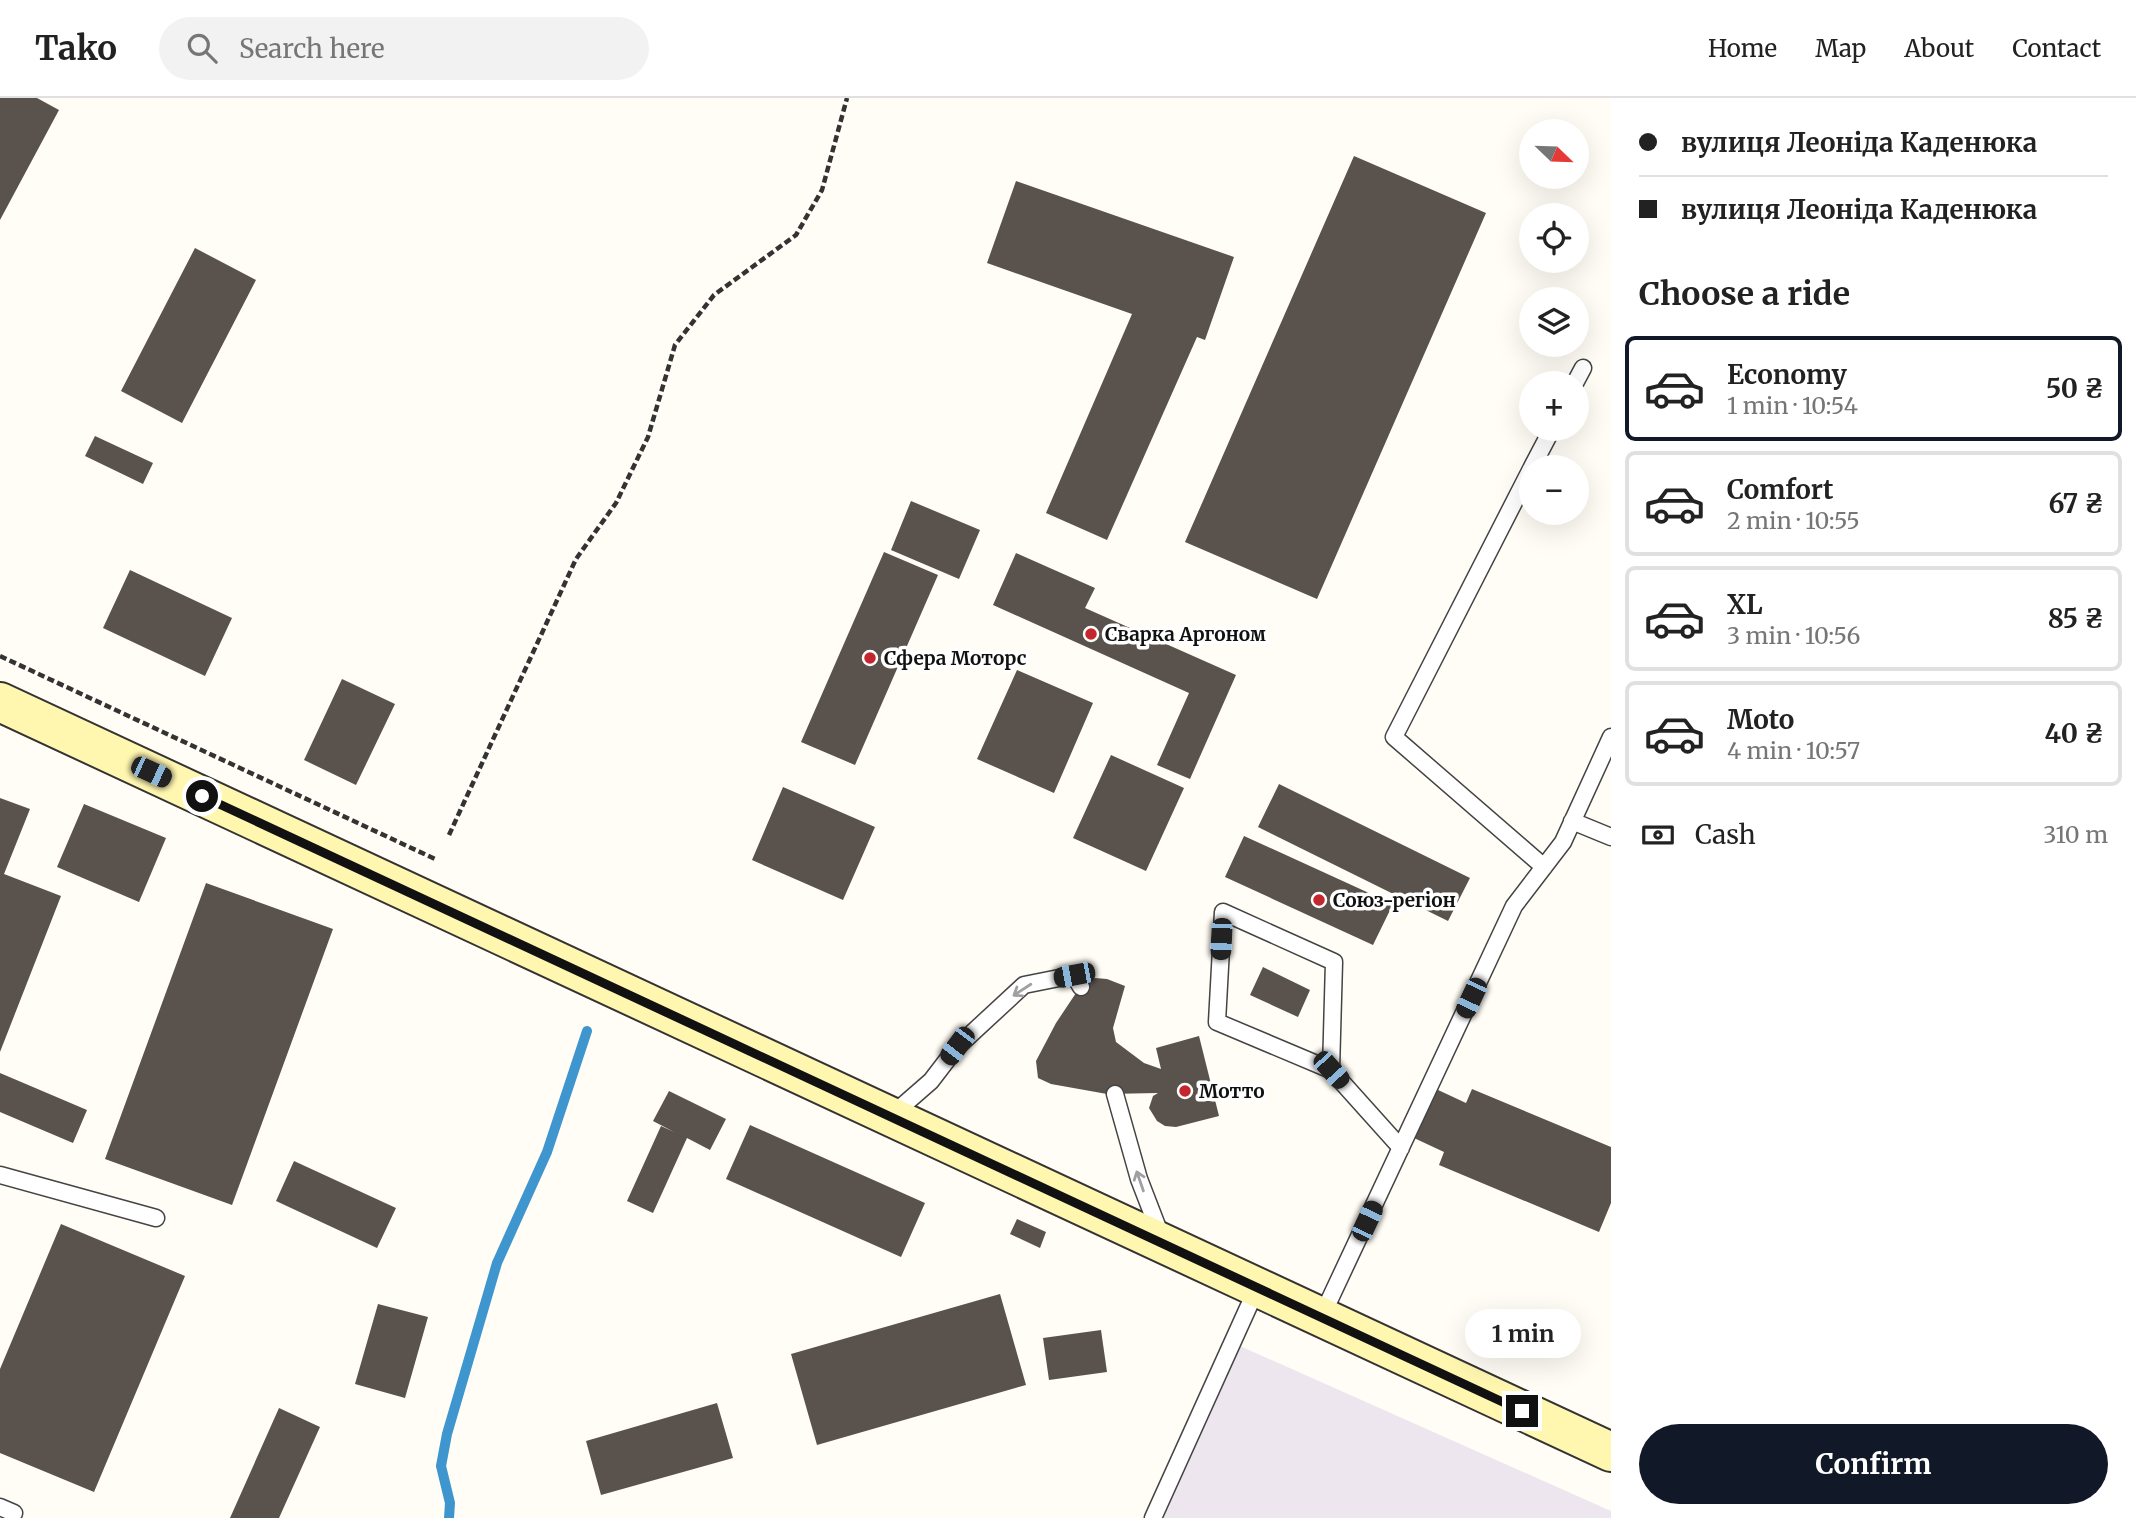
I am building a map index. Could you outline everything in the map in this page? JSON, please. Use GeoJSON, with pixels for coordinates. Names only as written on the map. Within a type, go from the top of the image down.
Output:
{"type":"FeatureCollection","features":[{"type":"Feature","properties":{"kind":"street"},"geometry":{"type":"LineString","coordinates":[[0,702],[1611,1452]]}},
{"type":"Feature","properties":{"kind":"lane"},"geometry":{"type":"LineString","coordinates":[[1519,493],[1394,737],[1544,867]]}},
{"type":"Feature","properties":{"kind":"lane"},"geometry":{"type":"LineString","coordinates":[[1321,1318],[1514,906],[1563,842],[1611,737]]}},
{"type":"Feature","properties":{"kind":"lane"},"geometry":{"type":"LineString","coordinates":[[1572,821],[1611,837]]}},
{"type":"Feature","properties":{"kind":"lane"},"geometry":{"type":"LineString","coordinates":[[1331,1070],[1335,962],[1223,912],[1217,1022],[1331,1070],[1401,1148]]}},
{"type":"Feature","properties":{"kind":"lane"},"geometry":{"type":"LineString","coordinates":[[890,1117],[931,1081],[957,1046],[1024,985],[1074,975],[1081,987]]}},
{"type":"Feature","properties":{"kind":"lane"},"geometry":{"type":"LineString","coordinates":[[1115,1094],[1139,1179],[1164,1245]]}},
{"type":"Feature","properties":{"kind":"lane"},"geometry":{"type":"LineString","coordinates":[[0,1175],[156,1218]]}},
{"type":"Feature","properties":{"kind":"lane"},"geometry":{"type":"LineString","coordinates":[[1153,1518],[1257,1288]]}},
{"type":"Feature","properties":{"kind":"path"},"geometry":{"type":"LineString","coordinates":[[449,835],[576,559],[616,503],[648,437],[675,345],[714,295],[796,235],[822,190],[847,98]]}},
{"type":"Feature","properties":{"kind":"path"},"geometry":{"type":"LineString","coordinates":[[0,656],[435,859]]}},
{"type":"Feature","properties":{"kind":"shaded area"},"geometry":{"type":"Polygon","coordinates":[[[1240,1346],[1611,1511],[1611,1518],[1162,1518],[1240,1346]]]}},
{"type":"Feature","properties":{"kind":"building"},"geometry":{"type":"Polygon","coordinates":[[[0,98],[37,98],[59,110],[0,220],[0,98]]]}},
{"type":"Feature","properties":{"kind":"building"},"geometry":{"type":"Polygon","coordinates":[[[1354,156],[1486,213],[1317,599],[1185,542],[1354,156]]]}},
{"type":"Feature","properties":{"kind":"building"},"geometry":{"type":"Polygon","coordinates":[[[1016,181],[1234,257],[1205,340],[1197,337],[1107,540],[1046,513],[1132,314],[987,263],[1016,181]]]}},
{"type":"Feature","properties":{"kind":"building"},"geometry":{"type":"Polygon","coordinates":[[[195,248],[256,280],[182,423],[121,391],[195,248]]]}},
{"type":"Feature","properties":{"kind":"building"},"geometry":{"type":"Polygon","coordinates":[[[95,436],[153,463],[143,484],[85,456],[95,436]]]}},
{"type":"Feature","properties":{"kind":"building"},"geometry":{"type":"Polygon","coordinates":[[[911,501],[980,530],[959,579],[891,550],[911,501]]]}},
{"type":"Feature","properties":{"kind":"building"},"geometry":{"type":"Polygon","coordinates":[[[884,552],[938,575],[855,765],[801,742],[884,552]]]}},
{"type":"Feature","properties":{"kind":"building"},"geometry":{"type":"Polygon","coordinates":[[[1016,553],[1095,588],[1085,608],[1236,675],[1190,779],[1157,765],[1189,693],[993,605],[1016,553]]]}},
{"type":"Feature","properties":{"kind":"building"},"geometry":{"type":"Polygon","coordinates":[[[130,570],[232,618],[205,676],[103,628],[130,570]]]}},
{"type":"Feature","properties":{"kind":"building"},"geometry":{"type":"Polygon","coordinates":[[[1017,670],[1093,703],[1054,793],[977,759],[1017,670]]]}},
{"type":"Feature","properties":{"kind":"building"},"geometry":{"type":"Polygon","coordinates":[[[342,679],[395,704],[356,785],[304,760],[342,679]]]}},
{"type":"Feature","properties":{"kind":"building"},"geometry":{"type":"Polygon","coordinates":[[[1111,755],[1184,788],[1146,871],[1073,838],[1111,755]]]}},
{"type":"Feature","properties":{"kind":"building"},"geometry":{"type":"Polygon","coordinates":[[[1279,784],[1470,878],[1448,921],[1258,827],[1279,784]]]}},
{"type":"Feature","properties":{"kind":"building"},"geometry":{"type":"Polygon","coordinates":[[[783,787],[875,827],[843,900],[752,860],[783,787]]]}},
{"type":"Feature","properties":{"kind":"building"},"geometry":{"type":"Polygon","coordinates":[[[0,798],[30,809],[4,874],[61,896],[0,1052],[0,798]]]}},
{"type":"Feature","properties":{"kind":"building"},"geometry":{"type":"Polygon","coordinates":[[[84,804],[166,838],[139,902],[57,867],[84,804]]]}},
{"type":"Feature","properties":{"kind":"building"},"geometry":{"type":"Polygon","coordinates":[[[1244,836],[1393,904],[1373,945],[1225,877],[1244,836]]]}},
{"type":"Feature","properties":{"kind":"building"},"geometry":{"type":"Polygon","coordinates":[[[206,883],[333,929],[232,1205],[105,1159],[206,883]]]}},
{"type":"Feature","properties":{"kind":"building"},"geometry":{"type":"Polygon","coordinates":[[[1263,967],[1310,990],[1298,1017],[1250,995],[1263,967]]]}},
{"type":"Feature","properties":{"kind":"building"},"geometry":{"type":"Polygon","coordinates":[[[1095,978],[1107,979],[1125,986],[1113,1028],[1116,1042],[1144,1063],[1161,1069],[1156,1048],[1199,1036],[1219,1116],[1176,1127],[1165,1126],[1157,1121],[1149,1108],[1153,1096],[1158,1093],[1107,1094],[1051,1084],[1038,1078],[1036,1061],[1056,1023],[1082,984],[1095,978]]]}},
{"type":"Feature","properties":{"kind":"building"},"geometry":{"type":"Polygon","coordinates":[[[0,1073],[87,1110],[73,1143],[0,1112],[0,1073]]]}},
{"type":"Feature","properties":{"kind":"building"},"geometry":{"type":"Polygon","coordinates":[[[1436,1089],[1466,1103],[1472,1089],[1611,1147],[1611,1203],[1599,1232],[1439,1165],[1444,1152],[1414,1138],[1436,1089]]]}},
{"type":"Feature","properties":{"kind":"building"},"geometry":{"type":"Polygon","coordinates":[[[669,1091],[726,1119],[710,1150],[687,1138],[653,1213],[627,1201],[661,1126],[674,1132],[653,1121],[669,1091]]]}},
{"type":"Feature","properties":{"kind":"building"},"geometry":{"type":"Polygon","coordinates":[[[750,1125],[925,1203],[901,1257],[726,1179],[750,1125]]]}},
{"type":"Feature","properties":{"kind":"building"},"geometry":{"type":"Polygon","coordinates":[[[294,1161],[396,1208],[377,1248],[276,1201],[294,1161]]]}},
{"type":"Feature","properties":{"kind":"building"},"geometry":{"type":"Polygon","coordinates":[[[1017,1219],[1046,1232],[1040,1248],[1010,1234],[1017,1219]]]}},
{"type":"Feature","properties":{"kind":"building"},"geometry":{"type":"Polygon","coordinates":[[[61,1224],[185,1276],[94,1492],[0,1453],[0,1369],[61,1224]]]}},
{"type":"Feature","properties":{"kind":"building"},"geometry":{"type":"Polygon","coordinates":[[[1000,1294],[1026,1385],[817,1445],[791,1354],[1000,1294]]]}},
{"type":"Feature","properties":{"kind":"building"},"geometry":{"type":"Polygon","coordinates":[[[378,1304],[428,1317],[405,1398],[355,1384],[378,1304]]]}},
{"type":"Feature","properties":{"kind":"building"},"geometry":{"type":"Polygon","coordinates":[[[1101,1330],[1107,1372],[1049,1380],[1043,1338],[1101,1330]]]}},
{"type":"Feature","properties":{"kind":"building"},"geometry":{"type":"Polygon","coordinates":[[[717,1403],[733,1458],[601,1495],[586,1441],[717,1403]]]}},
{"type":"Feature","properties":{"kind":"building"},"geometry":{"type":"Polygon","coordinates":[[[279,1408],[320,1427],[279,1518],[230,1518],[279,1408]]]}},
{"type":"Feature","properties":{"kind":"waterway"},"geometry":{"type":"LineString","coordinates":[[449,1518],[450,1503],[441,1466],[447,1434],[497,1263],[547,1152],[587,1031]]}},
{"type":"Feature","properties":{"kind":"place","name":"Сварка Аргоном"},"geometry":{"type":"Point","coordinates":[1091,634]}},
{"type":"Feature","properties":{"kind":"place","name":"Сфера Моторс"},"geometry":{"type":"Point","coordinates":[870,658]}},
{"type":"Feature","properties":{"kind":"place","name":"Союз-регіон"},"geometry":{"type":"Point","coordinates":[1319,900]}},
{"type":"Feature","properties":{"kind":"place","name":"Мотто"},"geometry":{"type":"Point","coordinates":[1185,1091]}},
{"type":"Feature","properties":{"kind":"route"},"geometry":{"type":"LineString","coordinates":[[202,796],[1522,1411]]}}]}
